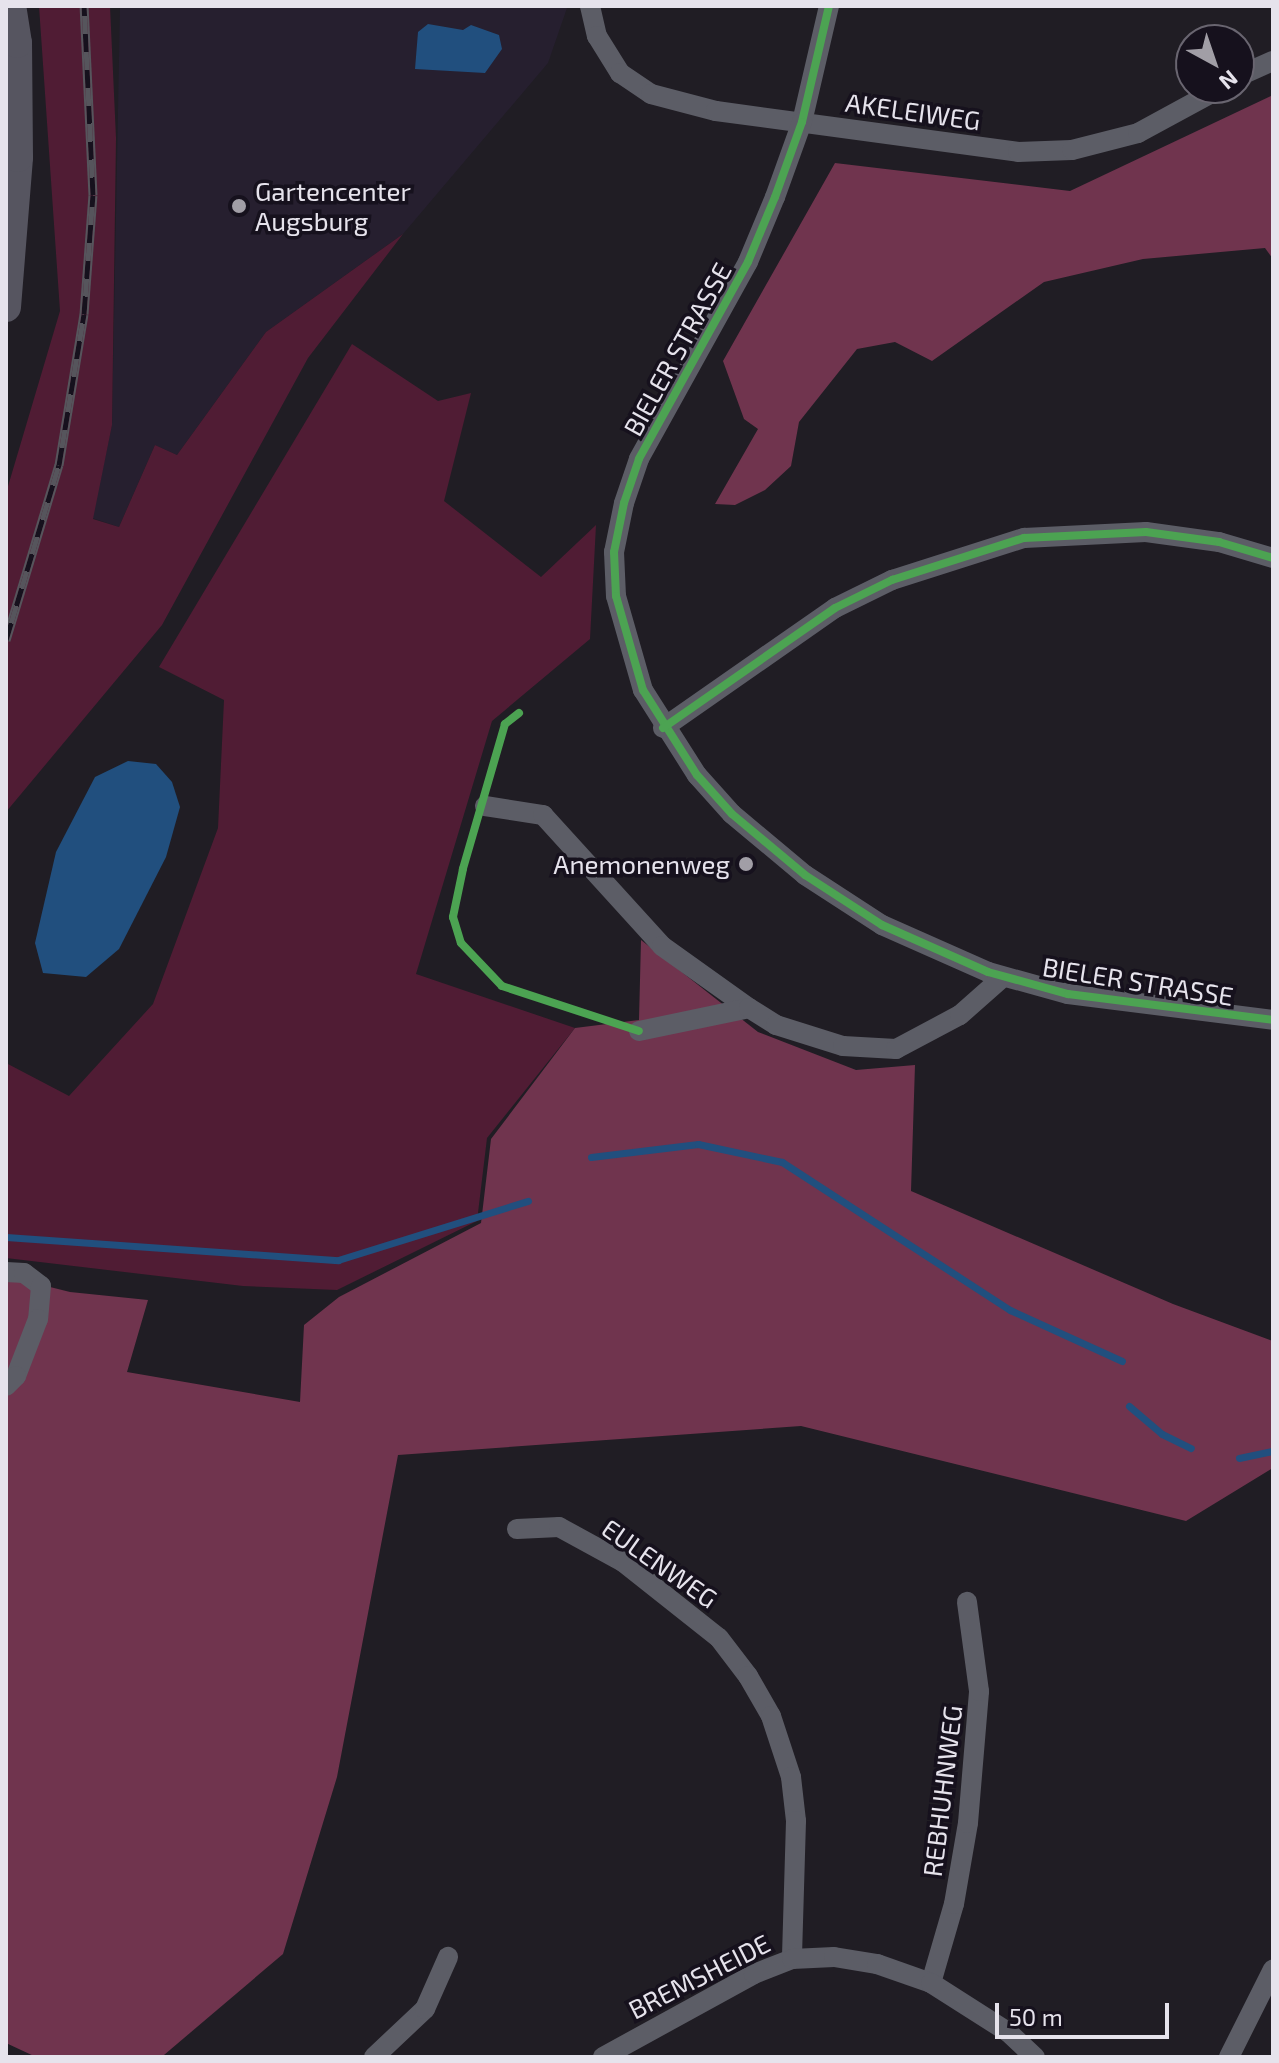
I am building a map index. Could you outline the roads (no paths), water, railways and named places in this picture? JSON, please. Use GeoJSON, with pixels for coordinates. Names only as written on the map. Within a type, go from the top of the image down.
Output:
{"type":"FeatureCollection","features":[{"type":"Feature","properties":{"kind":"street"},"geometry":{"type":"LineString","coordinates":[[6,307],[17,71],[11,6]]}},
{"type":"Feature","properties":{"kind":"street","name":"AKELEIWEG"},"geometry":{"type":"LineString","coordinates":[[590,6],[597,36],[620,73],[651,94],[716,111],[1018,152],[1072,150],[1138,133],[1191,104]]}},
{"type":"Feature","properties":{"kind":"street","name":"BIELER STRASSE"},"geometry":{"type":"LineString","coordinates":[[829,6],[802,122],[748,262],[639,459],[624,503],[614,552],[619,616],[632,664],[663,728],[732,814],[805,875],[882,925],[1003,977],[1136,1005],[1273,1020]]}},
{"type":"Feature","properties":{"kind":"street"},"geometry":{"type":"LineString","coordinates":[[663,728],[835,608],[892,580],[972,553],[1052,534],[1146,532],[1219,542],[1273,558]]}},
{"type":"Feature","properties":{"kind":"street","name":"BIELER STRASSE"},"geometry":{"type":"LineString","coordinates":[[485,806],[543,815],[662,946],[776,1025],[843,1046],[896,1049],[960,1015],[1003,977]]}},
{"type":"Feature","properties":{"kind":"street"},"geometry":{"type":"LineString","coordinates":[[639,1031],[749,1008]]}},
{"type":"Feature","properties":{"kind":"street"},"geometry":{"type":"LineString","coordinates":[[6,1272],[24,1273],[41,1286],[38,1319],[16,1376],[6,1386]]}},
{"type":"Feature","properties":{"kind":"street","name":"EULENWEG"},"geometry":{"type":"LineString","coordinates":[[517,1529],[559,1527],[623,1562],[719,1638],[748,1676],[771,1716],[791,1777],[796,1821],[792,1959]]}},
{"type":"Feature","properties":{"kind":"street","name":"REBHUHNWEG"},"geometry":{"type":"LineString","coordinates":[[931,1983],[954,1904],[968,1823],[979,1691],[967,1602]]}},
{"type":"Feature","properties":{"kind":"street"},"geometry":{"type":"LineString","coordinates":[[374,2057],[425,2009],[448,1957]]}},
{"type":"Feature","properties":{"kind":"street","name":"BREMSHEIDE"},"geometry":{"type":"LineString","coordinates":[[603,2057],[754,1974],[792,1959],[834,1957],[877,1964],[931,1983],[1008,2032],[1035,2057]]}},
{"type":"Feature","properties":{"kind":"street"},"geometry":{"type":"LineString","coordinates":[[1229,2057],[1273,1969]]}},
{"type":"Feature","properties":{"kind":"water"},"geometry":{"type":"Polygon","coordinates":[[[428,24],[463,30],[471,25],[499,35],[502,49],[485,73],[415,69],[418,32],[428,24]]]}},
{"type":"Feature","properties":{"kind":"water"},"geometry":{"type":"Polygon","coordinates":[[[128,761],[156,764],[172,782],[180,807],[166,857],[119,949],[86,977],[43,973],[35,943],[56,852],[95,777],[128,761]]]}},
{"type":"Feature","properties":{"kind":"waterway"},"geometry":{"type":"LineString","coordinates":[[591,1157],[698,1144],[782,1162],[1010,1310],[1122,1361]]}},
{"type":"Feature","properties":{"kind":"waterway"},"geometry":{"type":"LineString","coordinates":[[6,1237],[338,1260],[528,1201]]}},
{"type":"Feature","properties":{"kind":"waterway"},"geometry":{"type":"LineString","coordinates":[[1129,1406],[1162,1434],[1191,1448]]}},
{"type":"Feature","properties":{"kind":"waterway"},"geometry":{"type":"LineString","coordinates":[[1239,1458],[1273,1451]]}},
{"type":"Feature","properties":{"kind":"railway"},"geometry":{"type":"LineString","coordinates":[[6,640],[59,465],[84,314],[93,195],[84,6]]}},
{"type":"Feature","properties":{"kind":"place","name":"Gartencenter Augsburg"},"geometry":{"type":"Point","coordinates":[239,206]}},
{"type":"Feature","properties":{"kind":"place","name":"Anemonenweg"},"geometry":{"type":"Point","coordinates":[746,864]}}]}
